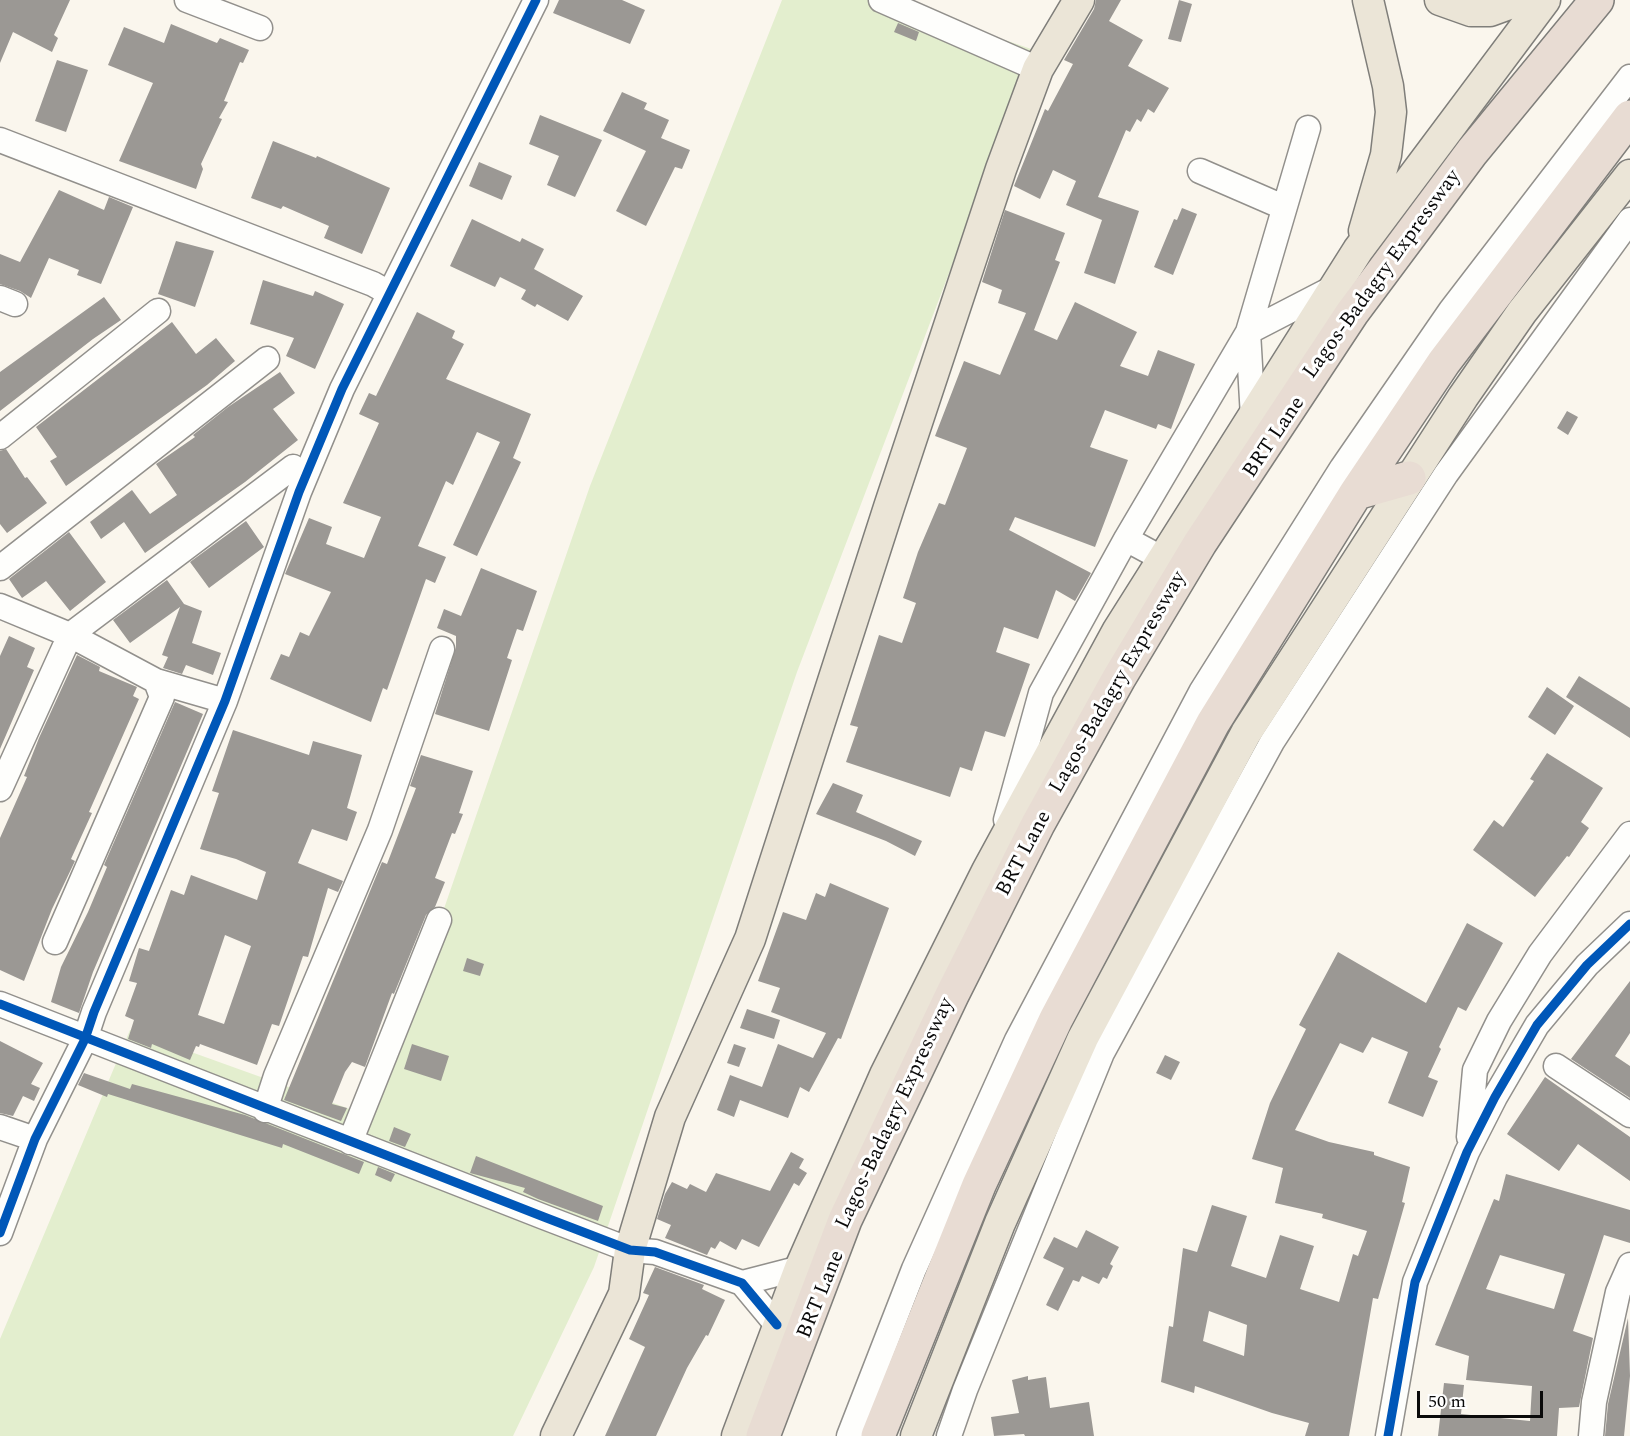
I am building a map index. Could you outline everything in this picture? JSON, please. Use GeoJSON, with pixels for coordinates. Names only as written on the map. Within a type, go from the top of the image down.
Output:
{"type":"FeatureCollection","features":[{"type":"Feature","properties":{"kind":"highway","name":"Lagos-Badagry Expressway"},"geometry":{"type":"LineString","coordinates":[[763,1436],[845,1220],[952,995],[1038,824],[1119,678],[1200,543],[1352,313],[1472,152],[1597,0]]}},
{"type":"Feature","properties":{"kind":"highway"},"geometry":{"type":"LineString","coordinates":[[878,1436],[979,1185],[1056,1019],[1213,723],[1356,493],[1444,362],[1630,117]]}},
{"type":"Feature","properties":{"kind":"highway"},"geometry":{"type":"LineString","coordinates":[[1356,493],[1409,478]]}},
{"type":"Feature","properties":{"kind":"main road"},"geometry":{"type":"LineString","coordinates":[[556,1436],[624,1294],[630,1250],[670,1117],[750,939],[1001,169],[1038,69],[1079,0]]}},
{"type":"Feature","properties":{"kind":"main road"},"geometry":{"type":"LineString","coordinates":[[1358,250],[1386,155],[1391,112],[1388,86],[1368,0]]}},
{"type":"Feature","properties":{"kind":"main road"},"geometry":{"type":"LineString","coordinates":[[1440,0],[1471,11],[1501,9],[1520,0]]}},
{"type":"Feature","properties":{"kind":"main road","name":"Lagos-Badagry Expressway"},"geometry":{"type":"LineString","coordinates":[[737,1436],[800,1268],[885,1075],[997,852],[1118,630],[1358,250],[1545,0]]}},
{"type":"Feature","properties":{"kind":"main road"},"geometry":{"type":"LineString","coordinates":[[916,1436],[1000,1223],[1083,1038],[1246,733],[1409,478],[1521,312],[1630,175]]}},
{"type":"Feature","properties":{"kind":"main road"},"geometry":{"type":"LineString","coordinates":[[540,1436],[608,1287],[630,1250]]}},
{"type":"Feature","properties":{"kind":"street"},"geometry":{"type":"LineString","coordinates":[[187,0],[260,28]]}},
{"type":"Feature","properties":{"kind":"street"},"geometry":{"type":"LineString","coordinates":[[0,1233],[35,1139],[85,1040],[94,1012],[225,701],[298,492],[342,390],[536,0]]}},
{"type":"Feature","properties":{"kind":"street"},"geometry":{"type":"LineString","coordinates":[[881,0],[1038,69]]}},
{"type":"Feature","properties":{"kind":"street","name":"BRT Lane"},"geometry":{"type":"LineString","coordinates":[[769,1436],[815,1309],[870,1178],[1004,892],[1083,746],[1204,545],[1353,321],[1474,158],[1577,26],[1602,0]]}},
{"type":"Feature","properties":{"kind":"street"},"geometry":{"type":"LineString","coordinates":[[849,1436],[914,1269],[1017,1040],[1201,692],[1342,468],[1450,310],[1630,77]]}},
{"type":"Feature","properties":{"kind":"street"},"geometry":{"type":"LineString","coordinates":[[997,852],[1041,693],[1126,538],[1248,332],[1308,128]]}},
{"type":"Feature","properties":{"kind":"street"},"geometry":{"type":"LineString","coordinates":[[0,140],[362,280],[389,293]]}},
{"type":"Feature","properties":{"kind":"street"},"geometry":{"type":"LineString","coordinates":[[1200,171],[1283,207]]}},
{"type":"Feature","properties":{"kind":"street"},"geometry":{"type":"LineString","coordinates":[[949,1436],[965,1390],[1102,1053],[1272,742],[1446,474],[1630,220]]}},
{"type":"Feature","properties":{"kind":"street"},"geometry":{"type":"LineString","coordinates":[[1248,332],[1335,286]]}},
{"type":"Feature","properties":{"kind":"street"},"geometry":{"type":"LineString","coordinates":[[0,436],[158,311]]}},
{"type":"Feature","properties":{"kind":"street"},"geometry":{"type":"LineString","coordinates":[[1248,332],[1252,417]]}},
{"type":"Feature","properties":{"kind":"street"},"geometry":{"type":"LineString","coordinates":[[0,568],[267,359]]}},
{"type":"Feature","properties":{"kind":"street"},"geometry":{"type":"LineString","coordinates":[[0,789],[70,635],[293,467]]}},
{"type":"Feature","properties":{"kind":"street"},"geometry":{"type":"LineString","coordinates":[[1126,538],[1163,559]]}},
{"type":"Feature","properties":{"kind":"street"},"geometry":{"type":"LineString","coordinates":[[0,606],[70,635],[156,681],[225,701]]}},
{"type":"Feature","properties":{"kind":"street"},"geometry":{"type":"LineString","coordinates":[[265,1110],[276,1076],[380,830],[442,649]]}},
{"type":"Feature","properties":{"kind":"street"},"geometry":{"type":"LineString","coordinates":[[55,942],[162,697],[156,681]]}},
{"type":"Feature","properties":{"kind":"street"},"geometry":{"type":"LineString","coordinates":[[1467,1152],[1475,1070],[1499,1021],[1540,954],[1630,834]]}},
{"type":"Feature","properties":{"kind":"street"},"geometry":{"type":"LineString","coordinates":[[350,1142],[439,920]]}},
{"type":"Feature","properties":{"kind":"street"},"geometry":{"type":"LineString","coordinates":[[1388,1436],[1416,1282],[1467,1152],[1495,1097],[1537,1025],[1587,965],[1630,924]]}},
{"type":"Feature","properties":{"kind":"street"},"geometry":{"type":"LineString","coordinates":[[0,1005],[85,1040],[630,1250],[655,1252],[742,1283],[777,1325]]}},
{"type":"Feature","properties":{"kind":"street"},"geometry":{"type":"LineString","coordinates":[[1556,1066],[1630,1115]]}},
{"type":"Feature","properties":{"kind":"street"},"geometry":{"type":"LineString","coordinates":[[0,1127],[35,1139]]}},
{"type":"Feature","properties":{"kind":"street"},"geometry":{"type":"LineString","coordinates":[[1591,1436],[1594,1402],[1618,1292],[1630,1265]]}},
{"type":"Feature","properties":{"kind":"street"},"geometry":{"type":"LineString","coordinates":[[742,1283],[800,1268]]}},
{"type":"Feature","properties":{"kind":"green space"},"geometry":{"type":"Polygon","coordinates":[[[782,0],[889,0],[1034,50],[797,672],[594,1267],[513,1436],[0,1436],[0,1339],[130,1030],[372,1117],[590,486],[782,0]]]}},
{"type":"Feature","properties":{"kind":"building"},"geometry":{"type":"Polygon","coordinates":[[[0,0],[70,0],[54,35],[58,38],[52,52],[13,32],[0,63],[0,0]]]}},
{"type":"Feature","properties":{"kind":"building"},"geometry":{"type":"Polygon","coordinates":[[[559,0],[622,0],[645,10],[630,44],[553,13],[559,0]]]}},
{"type":"Feature","properties":{"kind":"building"},"geometry":{"type":"Polygon","coordinates":[[[1096,0],[1121,0],[1109,21],[1143,40],[1128,66],[1169,88],[1154,113],[1148,109],[1141,122],[1137,119],[1130,132],[1126,130],[1098,197],[1139,211],[1115,284],[1084,273],[1102,220],[1066,205],[1076,181],[1053,170],[1040,199],[1014,186],[1045,109],[1048,111],[1073,64],[1064,60],[1094,9],[1096,0]]]}},
{"type":"Feature","properties":{"kind":"building"},"geometry":{"type":"Polygon","coordinates":[[[1179,0],[1192,4],[1181,42],[1168,39],[1179,0]]]}},
{"type":"Feature","properties":{"kind":"building"},"geometry":{"type":"Polygon","coordinates":[[[898,23],[919,32],[916,41],[894,32],[898,23]]]}},
{"type":"Feature","properties":{"kind":"building"},"geometry":{"type":"Polygon","coordinates":[[[171,24],[217,43],[220,38],[249,50],[243,63],[240,62],[224,101],[228,102],[219,118],[222,119],[201,164],[203,169],[196,189],[119,161],[153,83],[108,65],[124,27],[164,43],[171,24]]]}},
{"type":"Feature","properties":{"kind":"building"},"geometry":{"type":"Polygon","coordinates":[[[57,60],[88,70],[66,132],[35,121],[57,60]]]}},
{"type":"Feature","properties":{"kind":"building"},"geometry":{"type":"Polygon","coordinates":[[[622,92],[647,103],[644,109],[669,120],[661,138],[690,150],[682,169],[675,167],[646,226],[616,211],[646,151],[603,131],[622,92]]]}},
{"type":"Feature","properties":{"kind":"building"},"geometry":{"type":"Polygon","coordinates":[[[540,115],[602,140],[575,197],[547,185],[559,156],[529,144],[540,115]]]}},
{"type":"Feature","properties":{"kind":"building"},"geometry":{"type":"Polygon","coordinates":[[[273,141],[316,158],[317,156],[390,188],[362,254],[324,238],[329,226],[283,206],[281,209],[251,198],[273,141]]]}},
{"type":"Feature","properties":{"kind":"building"},"geometry":{"type":"Polygon","coordinates":[[[479,162],[512,176],[502,200],[469,186],[479,162]]]}},
{"type":"Feature","properties":{"kind":"building"},"geometry":{"type":"Polygon","coordinates":[[[59,190],[104,210],[109,197],[133,207],[101,284],[77,275],[79,270],[49,258],[31,298],[20,291],[0,284],[0,254],[20,262],[59,190]]]}},
{"type":"Feature","properties":{"kind":"building"},"geometry":{"type":"Polygon","coordinates":[[[1182,208],[1197,214],[1173,275],[1154,267],[1174,219],[1177,220],[1182,208]]]}},
{"type":"Feature","properties":{"kind":"building"},"geometry":{"type":"Polygon","coordinates":[[[1005,210],[1065,233],[1055,260],[1060,262],[1034,330],[1057,340],[1075,302],[1137,332],[1120,366],[1148,376],[1158,350],[1195,364],[1171,429],[1158,424],[1156,429],[1105,410],[1090,447],[1128,460],[1095,547],[1015,517],[1009,530],[1091,573],[1075,601],[1056,590],[1038,639],[1004,627],[996,652],[1030,664],[1005,737],[985,731],[972,771],[960,767],[950,797],[846,762],[858,727],[850,725],[879,635],[902,643],[916,603],[903,598],[918,552],[939,503],[945,505],[967,448],[935,436],[964,361],[1000,375],[1026,313],[998,303],[1002,290],[982,282],[1005,210]]]}},
{"type":"Feature","properties":{"kind":"building"},"geometry":{"type":"Polygon","coordinates":[[[472,219],[520,242],[522,238],[544,249],[534,269],[583,296],[568,321],[537,304],[535,307],[521,299],[526,290],[500,277],[495,287],[450,266],[472,219]]]}},
{"type":"Feature","properties":{"kind":"building"},"geometry":{"type":"Polygon","coordinates":[[[176,241],[214,251],[195,307],[158,294],[176,241]]]}},
{"type":"Feature","properties":{"kind":"building"},"geometry":{"type":"Polygon","coordinates":[[[263,280],[313,296],[315,291],[344,304],[315,369],[286,356],[294,338],[250,324],[263,280]]]}},
{"type":"Feature","properties":{"kind":"building"},"geometry":{"type":"Polygon","coordinates":[[[104,297],[121,320],[0,411],[0,372],[104,297]]]}},
{"type":"Feature","properties":{"kind":"building"},"geometry":{"type":"Polygon","coordinates":[[[417,312],[455,331],[452,338],[464,344],[446,379],[531,414],[513,458],[521,462],[477,556],[453,545],[500,442],[477,432],[453,485],[446,481],[418,546],[446,557],[435,583],[426,579],[387,690],[383,688],[371,722],[270,679],[281,654],[289,657],[300,632],[309,636],[331,592],[285,574],[309,518],[332,527],[326,544],[364,558],[381,517],[343,503],[379,423],[359,414],[369,393],[376,396],[417,312]]]}},
{"type":"Feature","properties":{"kind":"building"},"geometry":{"type":"Polygon","coordinates":[[[172,322],[196,354],[216,338],[235,361],[207,385],[66,486],[50,461],[57,457],[36,427],[172,322]]]}},
{"type":"Feature","properties":{"kind":"building"},"geometry":{"type":"Polygon","coordinates":[[[280,372],[295,393],[273,409],[298,440],[245,482],[145,553],[124,522],[101,539],[90,522],[132,490],[150,514],[177,495],[156,464],[195,437],[193,435],[228,407],[280,372]]]}},
{"type":"Feature","properties":{"kind":"building"},"geometry":{"type":"Polygon","coordinates":[[[1567,411],[1578,417],[1568,435],[1557,428],[1567,411]]]}},
{"type":"Feature","properties":{"kind":"building"},"geometry":{"type":"Polygon","coordinates":[[[6,449],[25,478],[27,477],[47,503],[7,533],[0,524],[0,451],[6,449]]]}},
{"type":"Feature","properties":{"kind":"building"},"geometry":{"type":"Polygon","coordinates":[[[246,521],[264,547],[209,588],[190,562],[246,521]]]}},
{"type":"Feature","properties":{"kind":"building"},"geometry":{"type":"Polygon","coordinates":[[[69,532],[106,582],[70,611],[46,581],[22,598],[9,579],[69,532]]]}},
{"type":"Feature","properties":{"kind":"building"},"geometry":{"type":"Polygon","coordinates":[[[481,568],[537,591],[523,631],[517,629],[507,658],[512,660],[489,731],[435,714],[456,647],[456,636],[437,628],[444,609],[461,616],[481,568]]]}},
{"type":"Feature","properties":{"kind":"building"},"geometry":{"type":"Polygon","coordinates":[[[167,580],[184,604],[202,611],[192,643],[221,653],[213,675],[186,665],[182,674],[163,668],[168,657],[162,655],[180,607],[130,643],[113,620],[167,580]]]}},
{"type":"Feature","properties":{"kind":"building"},"geometry":{"type":"Polygon","coordinates":[[[9,636],[35,648],[27,667],[34,670],[0,749],[0,656],[9,636]]]}},
{"type":"Feature","properties":{"kind":"building"},"geometry":{"type":"Polygon","coordinates":[[[77,655],[100,667],[99,671],[137,687],[133,696],[139,699],[89,812],[92,813],[71,859],[75,861],[52,909],[24,981],[0,970],[0,838],[27,777],[24,776],[39,738],[77,655]]]}},
{"type":"Feature","properties":{"kind":"building"},"geometry":{"type":"Polygon","coordinates":[[[1579,676],[1630,708],[1630,738],[1566,697],[1579,676]]]}},
{"type":"Feature","properties":{"kind":"building"},"geometry":{"type":"Polygon","coordinates":[[[1547,687],[1574,706],[1555,735],[1528,717],[1547,687]]]}},
{"type":"Feature","properties":{"kind":"building"},"geometry":{"type":"Polygon","coordinates":[[[175,702],[203,714],[93,972],[79,1013],[51,1002],[61,967],[88,912],[107,867],[104,865],[175,702]]]}},
{"type":"Feature","properties":{"kind":"building"},"geometry":{"type":"Polygon","coordinates":[[[233,730],[309,755],[313,741],[362,755],[347,808],[357,812],[347,841],[312,829],[298,863],[343,881],[338,892],[328,888],[308,957],[303,956],[279,1026],[272,1024],[257,1065],[200,1044],[199,1047],[196,1046],[190,1060],[152,1044],[151,1048],[128,1039],[134,1020],[125,1016],[137,983],[129,981],[139,948],[149,951],[171,890],[184,895],[191,875],[257,900],[266,872],[236,859],[200,849],[219,793],[212,791],[233,730]],[[225,935],[198,1015],[224,1024],[251,946],[225,935]]]}},
{"type":"Feature","properties":{"kind":"building"},"geometry":{"type":"Polygon","coordinates":[[[1547,753],[1603,788],[1581,822],[1589,828],[1569,857],[1567,856],[1535,897],[1473,850],[1494,820],[1503,827],[1534,781],[1530,779],[1547,753]]]}},
{"type":"Feature","properties":{"kind":"building"},"geometry":{"type":"Polygon","coordinates":[[[421,755],[473,771],[459,813],[463,814],[455,834],[452,833],[435,878],[445,882],[435,907],[426,915],[394,994],[392,993],[365,1067],[352,1062],[345,1072],[332,1104],[347,1108],[341,1121],[284,1100],[382,862],[387,864],[416,788],[410,786],[421,755]]]}},
{"type":"Feature","properties":{"kind":"building"},"geometry":{"type":"Polygon","coordinates":[[[833,783],[863,795],[856,812],[922,841],[915,856],[886,841],[816,814],[833,783]]]}},
{"type":"Feature","properties":{"kind":"building"},"geometry":{"type":"Polygon","coordinates":[[[830,883],[889,908],[841,1039],[838,1038],[809,1092],[800,1087],[788,1118],[740,1100],[734,1117],[717,1110],[730,1075],[762,1087],[778,1044],[813,1058],[826,1033],[771,1012],[780,988],[758,981],[783,912],[806,920],[816,893],[825,897],[830,883]]]}},
{"type":"Feature","properties":{"kind":"building"},"geometry":{"type":"Polygon","coordinates":[[[1467,923],[1503,943],[1466,1011],[1458,1007],[1439,1047],[1441,1049],[1428,1077],[1438,1081],[1423,1117],[1388,1103],[1408,1052],[1372,1037],[1363,1053],[1340,1043],[1295,1130],[1329,1142],[1374,1152],[1374,1155],[1410,1167],[1402,1202],[1405,1203],[1378,1299],[1373,1298],[1349,1436],[1305,1436],[1309,1423],[1272,1413],[1195,1386],[1194,1393],[1161,1382],[1169,1326],[1173,1327],[1183,1248],[1197,1252],[1212,1205],[1247,1216],[1231,1266],[1266,1278],[1280,1235],[1314,1246],[1300,1289],[1339,1302],[1353,1254],[1358,1256],[1367,1231],[1322,1218],[1323,1214],[1275,1203],[1283,1168],[1252,1159],[1270,1103],[1306,1029],[1299,1025],[1338,952],[1426,1003],[1467,923]],[[1209,1311],[1203,1341],[1244,1356],[1247,1325],[1209,1311]]]}},
{"type":"Feature","properties":{"kind":"building"},"geometry":{"type":"Polygon","coordinates":[[[467,958],[484,964],[480,976],[463,971],[467,958]]]}},
{"type":"Feature","properties":{"kind":"building"},"geometry":{"type":"Polygon","coordinates":[[[1630,981],[1630,1033],[1615,1056],[1630,1066],[1630,1098],[1571,1059],[1630,981]]]}},
{"type":"Feature","properties":{"kind":"building"},"geometry":{"type":"Polygon","coordinates":[[[747,1009],[780,1020],[774,1039],[740,1028],[747,1009]]]}},
{"type":"Feature","properties":{"kind":"building"},"geometry":{"type":"Polygon","coordinates":[[[0,1041],[43,1063],[31,1084],[40,1088],[34,1101],[23,1096],[13,1116],[0,1113],[0,1041]]]}},
{"type":"Feature","properties":{"kind":"building"},"geometry":{"type":"Polygon","coordinates":[[[412,1044],[449,1056],[441,1081],[404,1069],[412,1044]]]}},
{"type":"Feature","properties":{"kind":"building"},"geometry":{"type":"Polygon","coordinates":[[[734,1044],[746,1048],[739,1067],[727,1063],[734,1044]]]}},
{"type":"Feature","properties":{"kind":"building"},"geometry":{"type":"Polygon","coordinates":[[[1165,1055],[1180,1062],[1171,1080],[1156,1073],[1165,1055]]]}},
{"type":"Feature","properties":{"kind":"building"},"geometry":{"type":"Polygon","coordinates":[[[84,1073],[130,1089],[132,1084],[245,1115],[364,1162],[359,1174],[283,1144],[282,1148],[108,1094],[107,1097],[78,1085],[84,1073]]]}},
{"type":"Feature","properties":{"kind":"building"},"geometry":{"type":"Polygon","coordinates":[[[1545,1077],[1630,1137],[1630,1181],[1578,1144],[1559,1171],[1507,1134],[1545,1077]]]}},
{"type":"Feature","properties":{"kind":"building"},"geometry":{"type":"Polygon","coordinates":[[[394,1127],[411,1134],[405,1147],[389,1141],[394,1127]]]}},
{"type":"Feature","properties":{"kind":"building"},"geometry":{"type":"Polygon","coordinates":[[[791,1152],[804,1159],[799,1168],[807,1173],[799,1186],[794,1183],[759,1247],[742,1239],[736,1250],[720,1241],[715,1249],[711,1247],[707,1255],[665,1238],[671,1225],[657,1219],[665,1194],[672,1182],[687,1189],[690,1184],[706,1192],[716,1173],[770,1191],[791,1152]]]}},
{"type":"Feature","properties":{"kind":"building"},"geometry":{"type":"Polygon","coordinates":[[[476,1156],[603,1206],[598,1221],[538,1199],[523,1192],[525,1188],[470,1173],[476,1156]]]}},
{"type":"Feature","properties":{"kind":"building"},"geometry":{"type":"Polygon","coordinates":[[[378,1167],[395,1174],[391,1182],[375,1175],[378,1167]]]}},
{"type":"Feature","properties":{"kind":"building"},"geometry":{"type":"Polygon","coordinates":[[[1506,1174],[1630,1210],[1630,1243],[1604,1235],[1573,1331],[1593,1338],[1579,1407],[1559,1408],[1557,1436],[1438,1436],[1444,1383],[1464,1385],[1461,1414],[1530,1421],[1532,1386],[1466,1380],[1469,1356],[1435,1345],[1494,1199],[1499,1201],[1506,1174]],[[1500,1255],[1486,1289],[1554,1309],[1565,1274],[1500,1255]]]}},
{"type":"Feature","properties":{"kind":"building"},"geometry":{"type":"Polygon","coordinates":[[[1086,1230],[1119,1247],[1110,1264],[1113,1266],[1107,1279],[1103,1277],[1099,1284],[1082,1276],[1079,1282],[1073,1280],[1058,1311],[1046,1305],[1064,1268],[1043,1258],[1054,1237],[1077,1248],[1086,1230]]]}},
{"type":"Feature","properties":{"kind":"building"},"geometry":{"type":"Polygon","coordinates":[[[655,1267],[704,1285],[702,1289],[725,1300],[708,1336],[706,1335],[687,1368],[656,1436],[605,1436],[645,1347],[629,1339],[649,1295],[643,1293],[655,1267]]]}},
{"type":"Feature","properties":{"kind":"building"},"geometry":{"type":"Polygon","coordinates":[[[1628,1318],[1630,1376],[1624,1436],[1605,1436],[1608,1404],[1628,1318]]]}},
{"type":"Feature","properties":{"kind":"building"},"geometry":{"type":"Polygon","coordinates":[[[1028,1376],[1028,1380],[1046,1377],[1050,1408],[1089,1402],[1094,1436],[1025,1436],[1024,1434],[994,1436],[991,1417],[1019,1413],[1012,1380],[1028,1376]]]}},
{"type":"Feature","properties":{"kind":"cycle path"},"geometry":{"type":"LineString","coordinates":[[0,1233],[35,1139],[85,1039],[94,1012],[225,701],[299,492],[342,389],[536,0]]}},
{"type":"Feature","properties":{"kind":"cycle path"},"geometry":{"type":"LineString","coordinates":[[1388,1436],[1415,1282],[1467,1152],[1495,1097],[1537,1025],[1587,965],[1630,924]]}},
{"type":"Feature","properties":{"kind":"cycle path"},"geometry":{"type":"LineString","coordinates":[[0,1004],[630,1250],[655,1252],[742,1283],[777,1325]]}}]}
